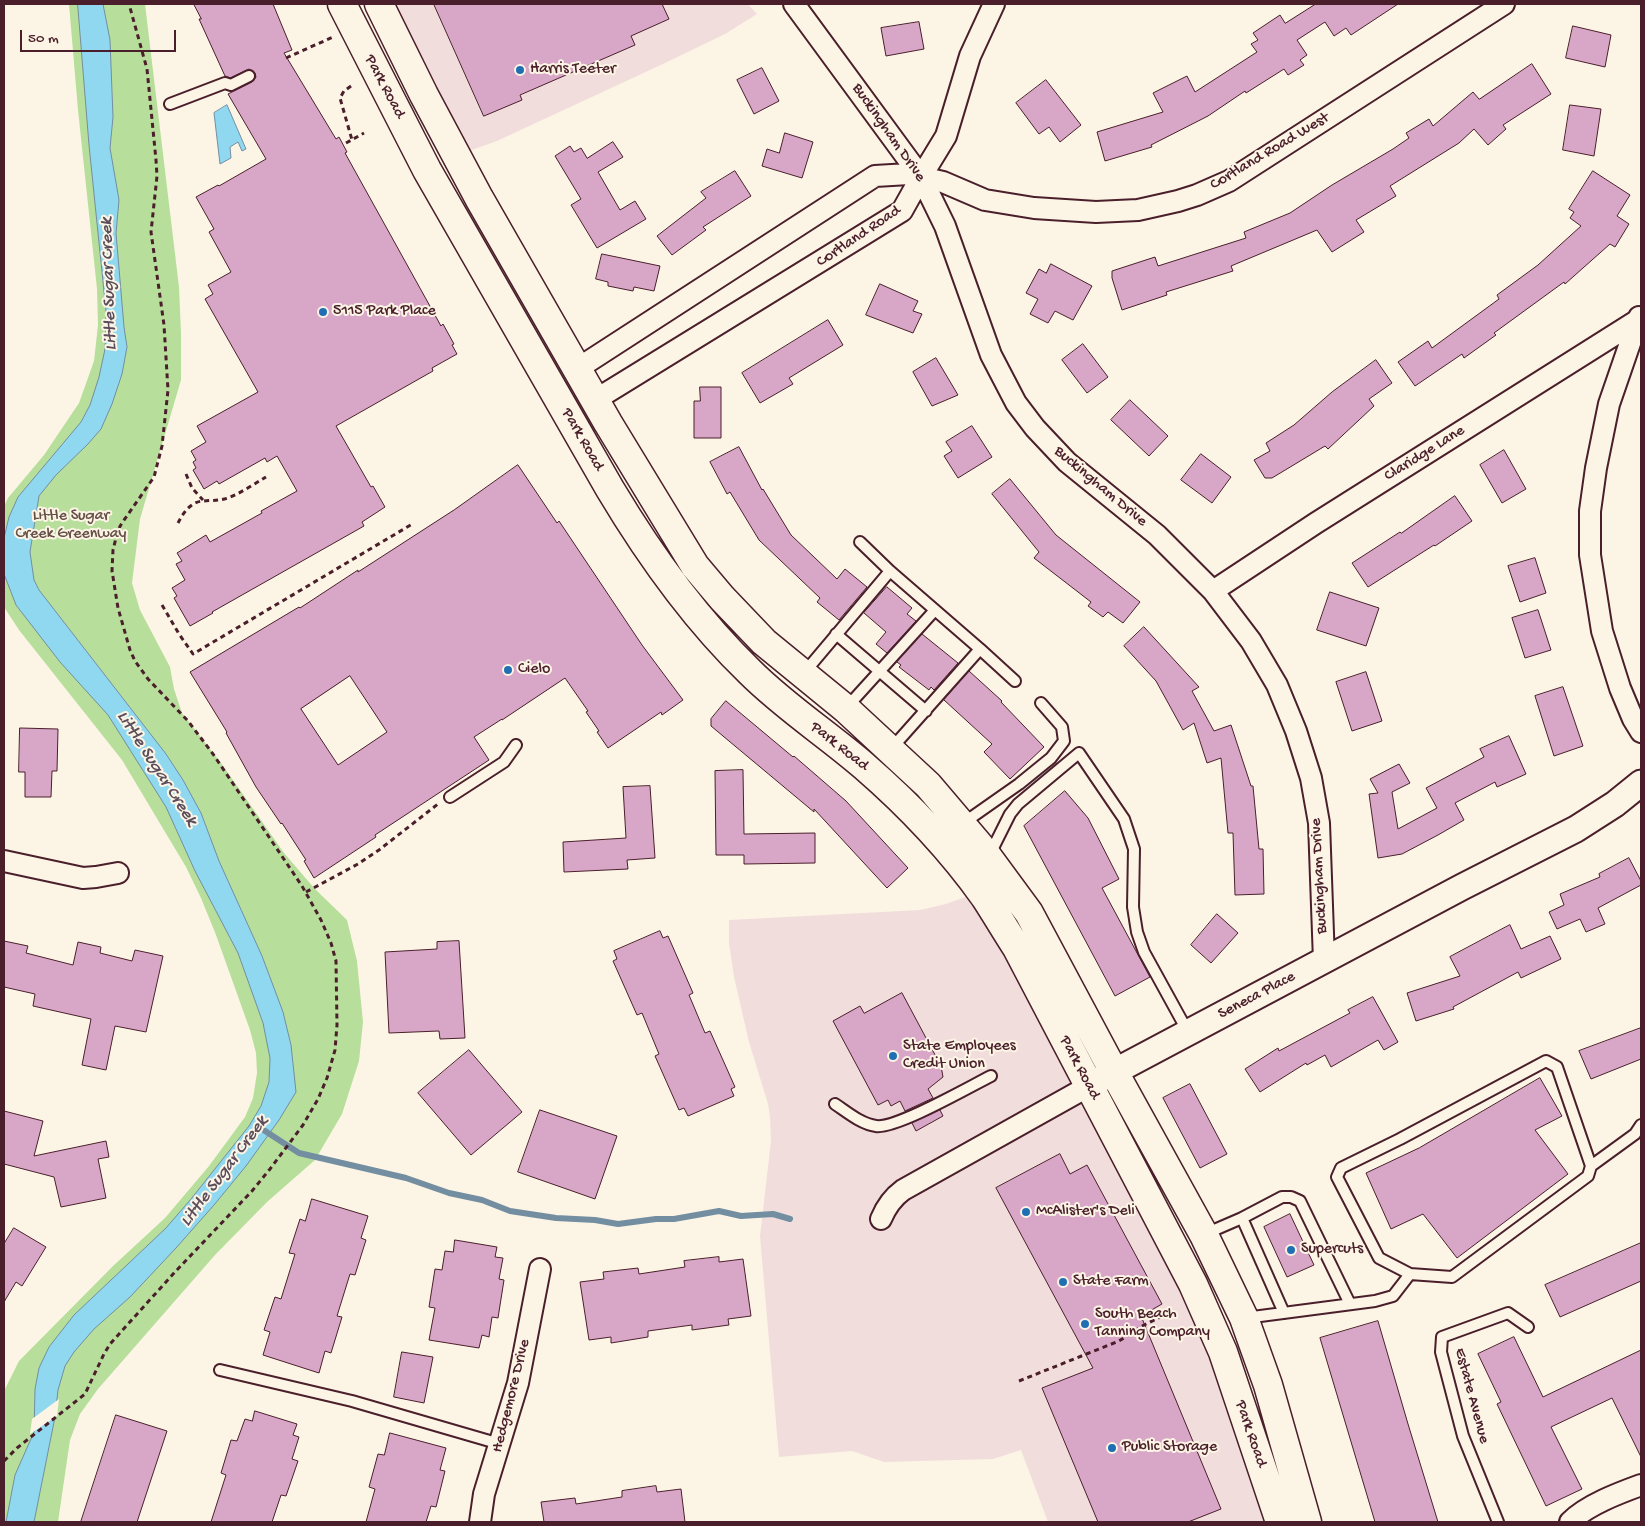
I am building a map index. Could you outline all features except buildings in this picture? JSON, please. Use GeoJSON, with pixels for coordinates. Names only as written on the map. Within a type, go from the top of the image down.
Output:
{"type":"FeatureCollection","features":[{"type":"Feature","properties":{"kind":"main road","name":"Park Road"},"geometry":{"type":"LineString","coordinates":[[342,4],[427,170],[564,377],[582,408],[695,566],[722,598],[764,642],[846,708],[928,785],[988,857],[1029,913],[1204,1235],[1244,1318],[1268,1385],[1307,1522]]}},
{"type":"Feature","properties":{"kind":"main road","name":"Park Road"},"geometry":{"type":"LineString","coordinates":[[378,4],[479,198],[564,377]]}},
{"type":"Feature","properties":{"kind":"main road","name":"Park Road"},"geometry":{"type":"LineString","coordinates":[[582,408],[638,536],[677,591],[712,633],[750,672],[790,709],[863,765],[908,806],[948,850],[985,897],[1017,948],[1197,1292],[1223,1352],[1280,1522]]}},
{"type":"Feature","properties":{"kind":"street","name":"Buckingham Drive"},"geometry":{"type":"LineString","coordinates":[[794,4],[921,176],[944,226],[991,354],[1016,403],[1035,428],[1067,462],[1157,535],[1213,591],[1251,641],[1277,685],[1296,731],[1310,778],[1319,824],[1324,961]]}},
{"type":"Feature","properties":{"kind":"street","name":"Cortland Road"},"geometry":{"type":"LineString","coordinates":[[582,408],[902,212],[921,176],[946,136],[970,56],[994,4]]}},
{"type":"Feature","properties":{"kind":"street","name":"Cortland Road West"},"geometry":{"type":"LineString","coordinates":[[921,176],[943,182],[985,200],[1034,208],[1096,212],[1138,210],[1178,201],[1229,181],[1504,4]]}},
{"type":"Feature","properties":{"kind":"street"},"geometry":{"type":"LineString","coordinates":[[564,377],[875,176],[910,174],[921,176]]}},
{"type":"Feature","properties":{"kind":"street"},"geometry":{"type":"LineString","coordinates":[[1640,317],[1609,404],[1596,468],[1590,511],[1590,546],[1602,631],[1620,688],[1632,719],[1641,732]]}},
{"type":"Feature","properties":{"kind":"street","name":"Claridge Lane"},"geometry":{"type":"LineString","coordinates":[[1213,591],[1316,523],[1640,317]]}},
{"type":"Feature","properties":{"kind":"street","name":"Seneca Place"},"geometry":{"type":"LineString","coordinates":[[881,1219],[886,1208],[901,1191],[1188,1032],[1576,829],[1615,804],[1641,783]]}},
{"type":"Feature","properties":{"kind":"street"},"geometry":{"type":"LineString","coordinates":[[4,861],[83,878],[118,873]]}},
{"type":"Feature","properties":{"kind":"street","name":"Hedgemore Drive"},"geometry":{"type":"LineString","coordinates":[[480,1522],[484,1494],[518,1383],[540,1269]]}},
{"type":"Feature","properties":{"kind":"street"},"geometry":{"type":"LineString","coordinates":[[1570,1522],[1576,1516],[1641,1484]]}},
{"type":"Feature","properties":{"kind":"lane"},"geometry":{"type":"LineString","coordinates":[[170,104],[225,83],[231,85],[248,76]]}},
{"type":"Feature","properties":{"kind":"lane"},"geometry":{"type":"LineString","coordinates":[[860,542],[890,571],[1015,681]]}},
{"type":"Feature","properties":{"kind":"lane"},"geometry":{"type":"LineString","coordinates":[[803,674],[890,571]]}},
{"type":"Feature","properties":{"kind":"lane"},"geometry":{"type":"LineString","coordinates":[[846,708],[935,610]]}},
{"type":"Feature","properties":{"kind":"lane"},"geometry":{"type":"LineString","coordinates":[[836,634],[926,711]]}},
{"type":"Feature","properties":{"kind":"lane"},"geometry":{"type":"LineString","coordinates":[[890,750],[980,649]]}},
{"type":"Feature","properties":{"kind":"lane"},"geometry":{"type":"LineString","coordinates":[[961,824],[1052,758],[1064,741],[1062,727],[1041,703]]}},
{"type":"Feature","properties":{"kind":"lane"},"geometry":{"type":"LineString","coordinates":[[450,797],[504,762],[516,745]]}},
{"type":"Feature","properties":{"kind":"lane"},"geometry":{"type":"LineString","coordinates":[[988,857],[1010,814],[1018,804],[1080,754],[1124,819],[1134,849],[1134,907],[1137,932],[1144,952],[1188,1032]]}},
{"type":"Feature","properties":{"kind":"lane"},"geometry":{"type":"LineString","coordinates":[[1546,1061],[1557,1067],[1591,1166],[1588,1176],[1452,1277],[1410,1274],[1379,1258],[1337,1176],[1341,1168],[1400,1139],[1546,1061]]}},
{"type":"Feature","properties":{"kind":"lane"},"geometry":{"type":"LineString","coordinates":[[835,1104],[863,1122],[884,1127],[991,1076]]}},
{"type":"Feature","properties":{"kind":"lane"},"geometry":{"type":"LineString","coordinates":[[1591,1166],[1635,1134],[1641,1125]]}},
{"type":"Feature","properties":{"kind":"lane"},"geometry":{"type":"LineString","coordinates":[[1204,1235],[1282,1197],[1291,1197],[1300,1201],[1350,1304]]}},
{"type":"Feature","properties":{"kind":"lane"},"geometry":{"type":"LineString","coordinates":[[1242,1218],[1284,1313]]}},
{"type":"Feature","properties":{"kind":"lane"},"geometry":{"type":"LineString","coordinates":[[1244,1318],[1350,1304],[1393,1296],[1410,1274]]}},
{"type":"Feature","properties":{"kind":"lane","name":"Estate Avenue"},"geometry":{"type":"LineString","coordinates":[[1498,1522],[1464,1436],[1441,1352],[1442,1337],[1508,1313],[1528,1327]]}},
{"type":"Feature","properties":{"kind":"lane"},"geometry":{"type":"LineString","coordinates":[[220,1370],[352,1401],[500,1444]]}},
{"type":"Feature","properties":{"kind":"path"},"geometry":{"type":"LineString","coordinates":[[4,1461],[17,1448],[85,1394],[104,1354],[125,1327],[270,1169],[303,1124],[318,1099],[327,1078],[335,1050],[337,986],[334,952],[321,920],[306,892],[208,748],[188,722],[140,669],[130,650],[118,608],[112,571],[113,550],[122,523],[154,477],[164,438],[168,390],[164,326],[151,232],[157,176],[147,69],[129,4]]}},
{"type":"Feature","properties":{"kind":"path"},"geometry":{"type":"LineString","coordinates":[[286,58],[333,37]]}},
{"type":"Feature","properties":{"kind":"path"},"geometry":{"type":"LineString","coordinates":[[351,86],[344,91],[340,98],[352,140]]}},
{"type":"Feature","properties":{"kind":"path"},"geometry":{"type":"LineString","coordinates":[[346,143],[364,133]]}},
{"type":"Feature","properties":{"kind":"path"},"geometry":{"type":"LineString","coordinates":[[186,474],[192,488],[204,501]]}},
{"type":"Feature","properties":{"kind":"path"},"geometry":{"type":"LineString","coordinates":[[178,523],[183,513],[190,507],[204,501],[213,502],[226,499],[266,477]]}},
{"type":"Feature","properties":{"kind":"path"},"geometry":{"type":"LineString","coordinates":[[162,605],[193,654],[414,523]]}},
{"type":"Feature","properties":{"kind":"path"},"geometry":{"type":"LineString","coordinates":[[306,892],[358,864],[450,797]]}},
{"type":"Feature","properties":{"kind":"path"},"geometry":{"type":"LineString","coordinates":[[1019,1381],[1119,1341],[1144,1325],[1169,1313]]}},
{"type":"Feature","properties":{"kind":"shaded area"},"geometry":{"type":"Polygon","coordinates":[[[389,4],[748,4],[757,14],[725,34],[665,63],[497,141],[466,152],[389,4]]]}},
{"type":"Feature","properties":{"kind":"shaded area"},"geometry":{"type":"Polygon","coordinates":[[[971,895],[1021,972],[1183,1278],[1269,1520],[1262,1522],[1048,1522],[1021,1450],[993,1459],[884,1462],[852,1451],[779,1457],[760,1236],[771,1141],[770,1117],[768,1104],[749,1042],[734,977],[729,943],[729,920],[920,910],[946,904],[971,895]]]}},
{"type":"Feature","properties":{"kind":"green space","name":"Little Sugar Creek Greenway"},"geometry":{"type":"Polygon","coordinates":[[[69,4],[145,4],[179,287],[181,380],[140,519],[132,583],[140,610],[170,667],[174,689],[182,713],[221,763],[284,853],[315,889],[347,920],[357,961],[363,1022],[359,1061],[342,1114],[315,1160],[267,1202],[215,1255],[98,1389],[80,1414],[70,1440],[58,1522],[4,1522],[4,1391],[19,1361],[113,1266],[165,1218],[209,1166],[245,1117],[253,1098],[257,1073],[256,1053],[250,1030],[216,935],[186,867],[122,760],[19,630],[4,607],[4,506],[8,498],[44,455],[79,403],[94,361],[98,325],[97,289],[69,4]]]}},
{"type":"Feature","properties":{"kind":"water","name":"Little Sugar Creek"},"geometry":{"type":"Polygon","coordinates":[[[78,4],[103,4],[110,40],[113,117],[110,148],[119,200],[116,233],[127,347],[122,374],[101,429],[56,475],[39,496],[30,552],[34,580],[39,590],[166,754],[201,813],[219,861],[262,956],[283,1012],[291,1045],[296,1092],[279,1120],[246,1166],[214,1205],[130,1297],[94,1329],[74,1352],[65,1366],[58,1390],[55,1417],[34,1522],[6,1522],[15,1475],[34,1432],[35,1389],[39,1368],[49,1347],[74,1315],[166,1228],[191,1199],[249,1126],[261,1106],[269,1082],[270,1058],[263,1023],[238,953],[195,871],[166,807],[108,715],[60,662],[16,605],[4,574],[4,538],[9,517],[18,497],[81,422],[90,405],[105,349],[106,311],[89,145],[78,4]]]}},
{"type":"Feature","properties":{"kind":"water"},"geometry":{"type":"Polygon","coordinates":[[[227,105],[246,149],[242,151],[238,142],[230,147],[231,158],[220,164],[214,113],[227,105]]]}},
{"type":"Feature","properties":{"kind":"pier"},"geometry":{"type":"Polygon","coordinates":[[[59,1399],[57,1416],[30,1434],[32,1419],[59,1399]]]}},
{"type":"Feature","properties":{"kind":"waterway","name":"Little Sugar Creek"},"geometry":{"type":"LineString","coordinates":[[262,1129],[299,1153],[406,1178],[449,1193],[482,1200],[510,1211],[618,1224],[656,1219],[674,1219],[719,1211],[741,1216],[773,1214],[790,1219]]}},
{"type":"Feature","properties":{"kind":"place","name":"Harris Teeter"},"geometry":{"type":"Point","coordinates":[520,70]}},
{"type":"Feature","properties":{"kind":"place","name":"5115 Park Place"},"geometry":{"type":"Point","coordinates":[323,312]}},
{"type":"Feature","properties":{"kind":"place","name":"Cielo"},"geometry":{"type":"Point","coordinates":[508,670]}},
{"type":"Feature","properties":{"kind":"place","name":"State Employees Credit Union"},"geometry":{"type":"Point","coordinates":[893,1056]}},
{"type":"Feature","properties":{"kind":"place","name":"McAlister's Deli"},"geometry":{"type":"Point","coordinates":[1026,1212]}},
{"type":"Feature","properties":{"kind":"place","name":"Supercuts"},"geometry":{"type":"Point","coordinates":[1291,1250]}},
{"type":"Feature","properties":{"kind":"place","name":"State Farm"},"geometry":{"type":"Point","coordinates":[1063,1282]}},
{"type":"Feature","properties":{"kind":"place","name":"South Beach Tanning Company"},"geometry":{"type":"Point","coordinates":[1085,1324]}},
{"type":"Feature","properties":{"kind":"place","name":"Public Storage"},"geometry":{"type":"Point","coordinates":[1112,1448]}}]}
